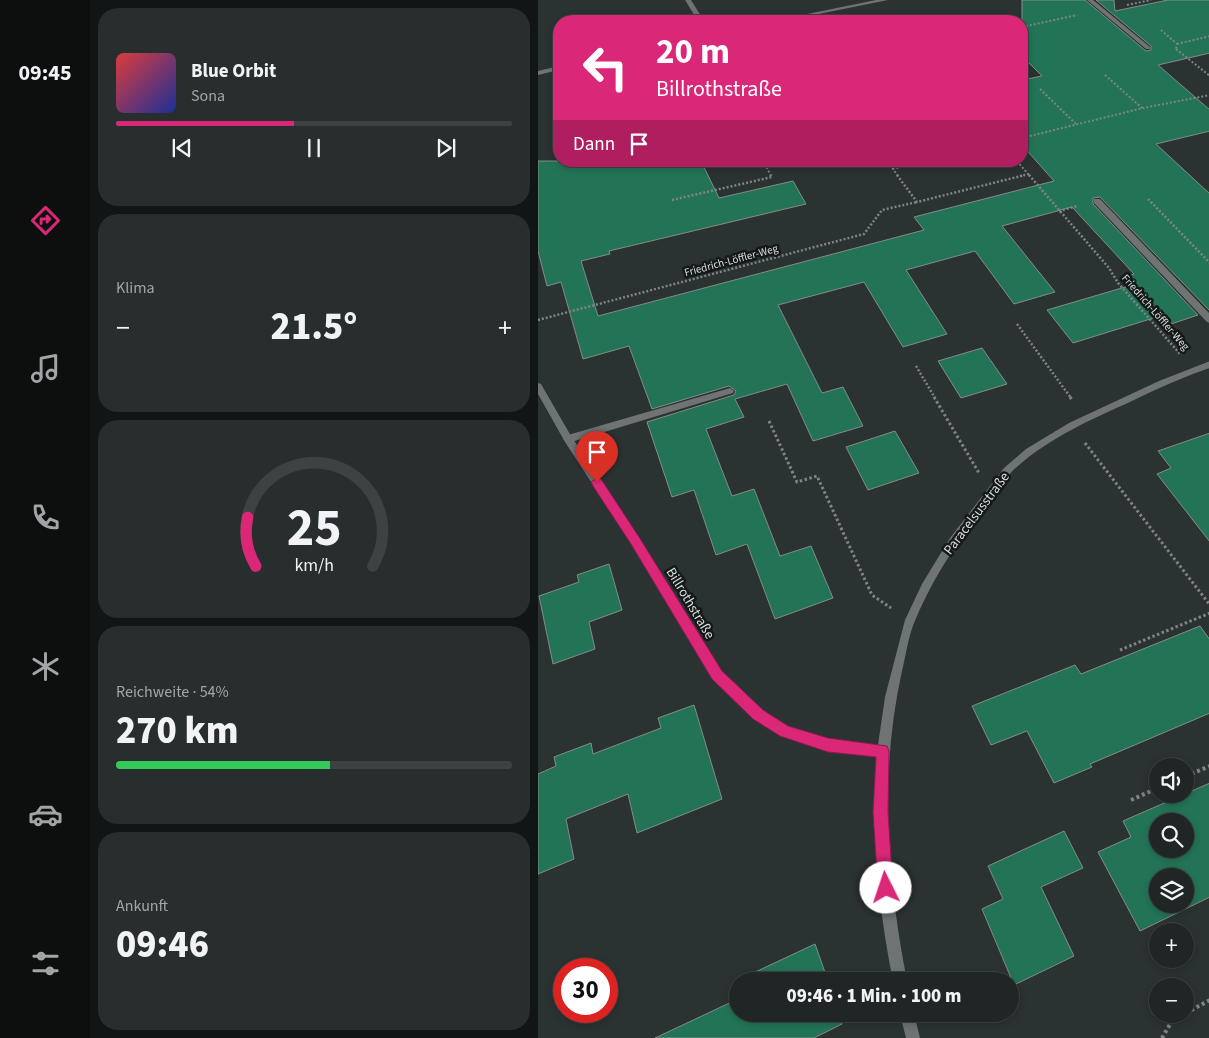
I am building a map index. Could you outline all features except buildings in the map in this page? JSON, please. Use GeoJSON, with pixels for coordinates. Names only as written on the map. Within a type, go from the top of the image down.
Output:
{"type":"FeatureCollection","features":[{"type":"Feature","properties":{"kind":"street"},"geometry":{"type":"LineString","coordinates":[[688,0],[697,15]]}},
{"type":"Feature","properties":{"kind":"street"},"geometry":{"type":"LineString","coordinates":[[807,15],[885,0]]}},
{"type":"Feature","properties":{"kind":"street"},"geometry":{"type":"LineString","coordinates":[[1090,0],[1148,48]]}},
{"type":"Feature","properties":{"kind":"street"},"geometry":{"type":"LineString","coordinates":[[538,73],[553,69]]}},
{"type":"Feature","properties":{"kind":"street"},"geometry":{"type":"LineString","coordinates":[[1097,201],[1210,320]]}},
{"type":"Feature","properties":{"kind":"street","name":"Paracelsusstraße"},"geometry":{"type":"LineString","coordinates":[[898,972],[886,888],[880,812],[883,751],[893,679],[910,621],[942,558],[969,518],[1014,464],[1040,444],[1071,424],[1210,364]]}},
{"type":"Feature","properties":{"kind":"street","name":"Billrothstraße"},"geometry":{"type":"LineString","coordinates":[[538,386],[541,400],[635,540],[717,675],[758,714],[785,731],[828,745],[883,751]]}},
{"type":"Feature","properties":{"kind":"street"},"geometry":{"type":"LineString","coordinates":[[568,439],[730,391]]}},
{"type":"Feature","properties":{"kind":"street"},"geometry":{"type":"LineString","coordinates":[[909,1022],[913,1038]]}},
{"type":"Feature","properties":{"kind":"path"},"geometry":{"type":"LineString","coordinates":[[1177,44],[1210,36]]}},
{"type":"Feature","properties":{"kind":"path"},"geometry":{"type":"LineString","coordinates":[[1176,49],[1210,76]]}},
{"type":"Feature","properties":{"kind":"path"},"geometry":{"type":"LineString","coordinates":[[1105,75],[1142,108]]}},
{"type":"Feature","properties":{"kind":"path"},"geometry":{"type":"LineString","coordinates":[[1040,89],[1076,124]]}},
{"type":"Feature","properties":{"kind":"path"},"geometry":{"type":"LineString","coordinates":[[1028,136],[1142,108],[1209,94]]}},
{"type":"Feature","properties":{"kind":"path"},"geometry":{"type":"LineString","coordinates":[[672,200],[772,176],[767,167]]}},
{"type":"Feature","properties":{"kind":"path"},"geometry":{"type":"LineString","coordinates":[[901,167],[893,169],[917,202]]}},
{"type":"Feature","properties":{"kind":"path","name":"Friedrich-Löffler-Weg"},"geometry":{"type":"LineString","coordinates":[[1022,167],[1109,268],[1118,283],[1194,370]]}},
{"type":"Feature","properties":{"kind":"path","name":"Friedrich-Löffler-Weg"},"geometry":{"type":"LineString","coordinates":[[538,320],[864,234],[882,210],[1028,174]]}},
{"type":"Feature","properties":{"kind":"path"},"geometry":{"type":"LineString","coordinates":[[1148,199],[1210,264]]}},
{"type":"Feature","properties":{"kind":"path"},"geometry":{"type":"LineString","coordinates":[[1017,324],[1086,418]]}},
{"type":"Feature","properties":{"kind":"path"},"geometry":{"type":"LineString","coordinates":[[916,366],[991,493]]}},
{"type":"Feature","properties":{"kind":"path"},"geometry":{"type":"LineString","coordinates":[[769,421],[797,482],[816,476],[872,595],[910,621]]}},
{"type":"Feature","properties":{"kind":"path"},"geometry":{"type":"LineString","coordinates":[[1071,424],[1210,605]]}},
{"type":"Feature","properties":{"kind":"path"},"geometry":{"type":"LineString","coordinates":[[1120,650],[1210,613]]}},
{"type":"Feature","properties":{"kind":"path"},"geometry":{"type":"LineString","coordinates":[[1194,773],[1210,766]]}},
{"type":"Feature","properties":{"kind":"path"},"geometry":{"type":"LineString","coordinates":[[1131,800],[1149,792]]}},
{"type":"Feature","properties":{"kind":"path"},"geometry":{"type":"LineString","coordinates":[[1194,1009],[1210,1000]]}},
{"type":"Feature","properties":{"kind":"path"},"geometry":{"type":"LineString","coordinates":[[1162,1038],[1171,1023]]}},
{"type":"Feature","properties":{"kind":"route"},"geometry":{"type":"LineString","coordinates":[[597,482],[635,540],[717,675],[758,714],[785,731],[828,745],[883,751],[880,812],[886,888]]}}]}
